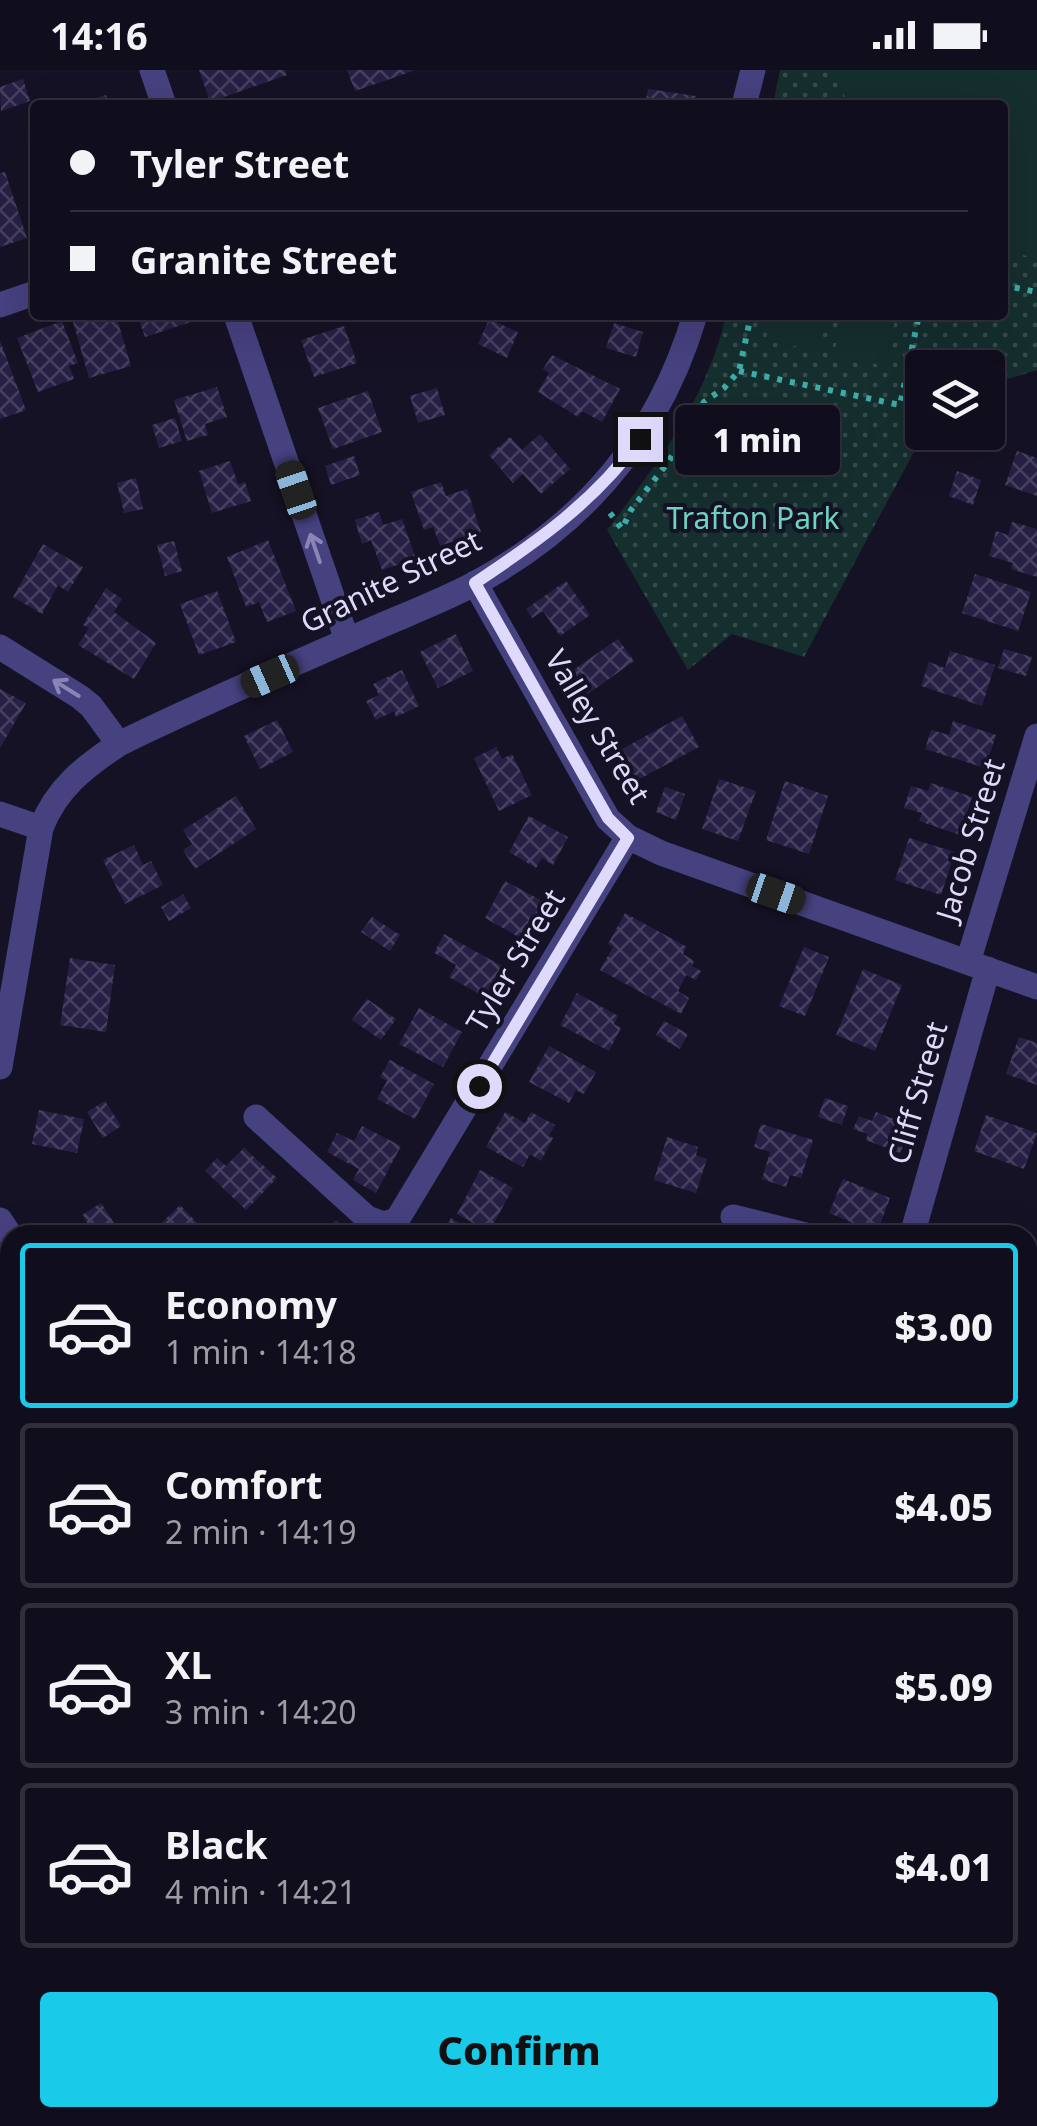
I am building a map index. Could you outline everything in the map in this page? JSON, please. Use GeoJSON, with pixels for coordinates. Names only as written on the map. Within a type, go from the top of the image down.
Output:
{"type":"FeatureCollection","features":[{"type":"Feature","properties":{"kind":"street"},"geometry":{"type":"LineString","coordinates":[[152,70],[162,100]]}},
{"type":"Feature","properties":{"kind":"street"},"geometry":{"type":"LineString","coordinates":[[745,100],[753,70]]}},
{"type":"Feature","properties":{"kind":"street"},"geometry":{"type":"LineString","coordinates":[[0,305],[30,296]]}},
{"type":"Feature","properties":{"kind":"street"},"geometry":{"type":"LineString","coordinates":[[238,320],[348,640]]}},
{"type":"Feature","properties":{"kind":"street","name":"Granite Street"},"geometry":{"type":"LineString","coordinates":[[41,828],[54,800],[69,782],[119,744],[475,583],[564,522],[626,459],[668,387],[694,320]]}},
{"type":"Feature","properties":{"kind":"street","name":"Valley Street"},"geometry":{"type":"LineString","coordinates":[[475,583],[608,818],[628,838],[660,854],[1037,987]]}},
{"type":"Feature","properties":{"kind":"street"},"geometry":{"type":"LineString","coordinates":[[0,647],[80,696],[119,744]]}},
{"type":"Feature","properties":{"kind":"street","name":"Jacob Street"},"geometry":{"type":"LineString","coordinates":[[978,966],[1037,736]]}},
{"type":"Feature","properties":{"kind":"street"},"geometry":{"type":"LineString","coordinates":[[0,814],[41,828],[6,1001],[0,1067]]}},
{"type":"Feature","properties":{"kind":"street","name":"Tyler Street"},"geometry":{"type":"LineString","coordinates":[[256,1117],[366,1218],[384,1224],[396,1220],[628,838]]}},
{"type":"Feature","properties":{"kind":"street","name":"Cliff Street"},"geometry":{"type":"LineString","coordinates":[[914,1225],[978,966]]}},
{"type":"Feature","properties":{"kind":"street"},"geometry":{"type":"LineString","coordinates":[[733,1217],[765,1225]]}},
{"type":"Feature","properties":{"kind":"path"},"geometry":{"type":"LineString","coordinates":[[1008,286],[1037,292]]}},
{"type":"Feature","properties":{"kind":"path"},"geometry":{"type":"LineString","coordinates":[[610,514],[622,529],[630,510],[669,461],[704,402],[740,371],[750,320]]}},
{"type":"Feature","properties":{"kind":"path"},"geometry":{"type":"LineString","coordinates":[[740,371],[900,405],[917,320]]}},
{"type":"Feature","properties":{"kind":"green space","name":"Trafton Park"},"geometry":{"type":"Polygon","coordinates":[[[780,70],[1037,70],[1037,370],[1005,380],[1005,350],[905,350],[905,450],[915,450],[804,657],[732,634],[688,670],[607,530],[678,429],[707,375],[725,320],[1008,320],[1008,100],[774,100],[780,70]]]}},
{"type":"Feature","properties":{"kind":"green space"},"geometry":{"type":"Polygon","coordinates":[[[832,70],[1037,70],[1037,259],[1008,250],[1008,100],[847,100],[832,70]]]}},
{"type":"Feature","properties":{"kind":"green space"},"geometry":{"type":"Polygon","coordinates":[[[770,320],[824,320],[817,351],[766,340],[770,320]]]}},
{"type":"Feature","properties":{"kind":"green space"},"geometry":{"type":"Polygon","coordinates":[[[841,320],[895,320],[885,366],[834,355],[841,320]]]}},
{"type":"Feature","properties":{"kind":"building"},"geometry":{"type":"Polygon","coordinates":[[[199,70],[285,70],[287,75],[216,100],[209,100],[199,70]]]}},
{"type":"Feature","properties":{"kind":"building"},"geometry":{"type":"Polygon","coordinates":[[[347,70],[413,70],[413,71],[355,91],[347,70]]]}},
{"type":"Feature","properties":{"kind":"building"},"geometry":{"type":"Polygon","coordinates":[[[23,79],[30,101],[1,111],[0,87],[23,79]]]}},
{"type":"Feature","properties":{"kind":"building"},"geometry":{"type":"Polygon","coordinates":[[[648,89],[696,96],[696,100],[646,100],[648,89]]]}},
{"type":"Feature","properties":{"kind":"building"},"geometry":{"type":"Polygon","coordinates":[[[5,172],[27,238],[0,247],[0,173],[5,172]]]}},
{"type":"Feature","properties":{"kind":"building"},"geometry":{"type":"Polygon","coordinates":[[[72,320],[117,320],[131,366],[89,378],[72,320]]]}},
{"type":"Feature","properties":{"kind":"building"},"geometry":{"type":"Polygon","coordinates":[[[139,320],[194,320],[194,321],[145,337],[139,320]]]}},
{"type":"Feature","properties":{"kind":"building"},"geometry":{"type":"Polygon","coordinates":[[[489,320],[518,332],[507,358],[478,344],[489,320]]]}},
{"type":"Feature","properties":{"kind":"building"},"geometry":{"type":"Polygon","coordinates":[[[62,321],[78,363],[69,366],[74,379],[38,392],[17,338],[62,321]]]}},
{"type":"Feature","properties":{"kind":"building"},"geometry":{"type":"Polygon","coordinates":[[[614,323],[643,332],[636,357],[606,348],[614,323]]]}},
{"type":"Feature","properties":{"kind":"building"},"geometry":{"type":"Polygon","coordinates":[[[344,326],[357,363],[314,377],[301,340],[344,326]]]}},
{"type":"Feature","properties":{"kind":"building"},"geometry":{"type":"Polygon","coordinates":[[[0,341],[26,410],[0,419],[0,341]]]}},
{"type":"Feature","properties":{"kind":"building"},"geometry":{"type":"Polygon","coordinates":[[[552,355],[620,389],[602,422],[582,411],[578,417],[538,392],[549,373],[543,369],[552,355]]]}},
{"type":"Feature","properties":{"kind":"building"},"geometry":{"type":"Polygon","coordinates":[[[217,387],[227,417],[205,424],[208,435],[187,441],[174,400],[217,387]]]}},
{"type":"Feature","properties":{"kind":"building"},"geometry":{"type":"Polygon","coordinates":[[[437,388],[445,415],[418,423],[410,396],[437,388]]]}},
{"type":"Feature","properties":{"kind":"building"},"geometry":{"type":"Polygon","coordinates":[[[368,391],[382,432],[333,449],[318,408],[368,391]]]}},
{"type":"Feature","properties":{"kind":"building"},"geometry":{"type":"Polygon","coordinates":[[[175,418],[182,441],[159,448],[152,425],[175,418]]]}},
{"type":"Feature","properties":{"kind":"building"},"geometry":{"type":"Polygon","coordinates":[[[540,434],[570,469],[541,494],[523,474],[513,483],[489,455],[510,437],[522,450],[540,434]]]}},
{"type":"Feature","properties":{"kind":"building"},"geometry":{"type":"Polygon","coordinates":[[[1017,451],[1037,458],[1037,496],[1005,485],[1017,451]]]}},
{"type":"Feature","properties":{"kind":"building"},"geometry":{"type":"Polygon","coordinates":[[[354,456],[360,475],[331,485],[325,466],[354,456]]]}},
{"type":"Feature","properties":{"kind":"building"},"geometry":{"type":"Polygon","coordinates":[[[230,461],[238,484],[245,482],[251,501],[212,513],[199,471],[230,461]]]}},
{"type":"Feature","properties":{"kind":"building"},"geometry":{"type":"Polygon","coordinates":[[[957,471],[981,480],[973,505],[949,496],[957,471]]]}},
{"type":"Feature","properties":{"kind":"building"},"geometry":{"type":"Polygon","coordinates":[[[136,478],[143,509],[124,513],[117,483],[136,478]]]}},
{"type":"Feature","properties":{"kind":"building"},"geometry":{"type":"Polygon","coordinates":[[[441,482],[446,496],[467,489],[481,532],[440,546],[433,527],[424,530],[411,492],[441,482]]]}},
{"type":"Feature","properties":{"kind":"building"},"geometry":{"type":"Polygon","coordinates":[[[379,512],[383,525],[402,519],[416,559],[382,570],[371,540],[362,544],[355,520],[379,512]]]}},
{"type":"Feature","properties":{"kind":"building"},"geometry":{"type":"Polygon","coordinates":[[[1012,522],[1037,529],[1037,577],[1011,569],[1013,563],[989,556],[996,531],[1008,535],[1012,522]]]}},
{"type":"Feature","properties":{"kind":"building"},"geometry":{"type":"Polygon","coordinates":[[[268,540],[296,611],[267,622],[259,602],[246,607],[227,557],[268,540]]]}},
{"type":"Feature","properties":{"kind":"building"},"geometry":{"type":"Polygon","coordinates":[[[174,541],[182,571],[165,576],[157,545],[174,541]]]}},
{"type":"Feature","properties":{"kind":"building"},"geometry":{"type":"Polygon","coordinates":[[[43,544],[83,567],[68,592],[58,585],[42,614],[13,597],[43,544]]]}},
{"type":"Feature","properties":{"kind":"building"},"geometry":{"type":"Polygon","coordinates":[[[975,574],[1031,592],[1018,631],[962,613],[975,574]]]}},
{"type":"Feature","properties":{"kind":"building"},"geometry":{"type":"Polygon","coordinates":[[[566,581],[590,615],[560,636],[543,611],[532,618],[526,609],[566,581]]]}},
{"type":"Feature","properties":{"kind":"building"},"geometry":{"type":"Polygon","coordinates":[[[106,588],[122,599],[114,612],[156,643],[134,679],[78,645],[89,628],[83,625],[106,588]]]}},
{"type":"Feature","properties":{"kind":"building"},"geometry":{"type":"Polygon","coordinates":[[[217,591],[236,642],[199,655],[180,604],[217,591]]]}},
{"type":"Feature","properties":{"kind":"building"},"geometry":{"type":"Polygon","coordinates":[[[456,634],[473,671],[438,688],[420,652],[456,634]]]}},
{"type":"Feature","properties":{"kind":"building"},"geometry":{"type":"Polygon","coordinates":[[[618,639],[634,661],[585,696],[569,673],[618,639]]]}},
{"type":"Feature","properties":{"kind":"building"},"geometry":{"type":"Polygon","coordinates":[[[1004,649],[1032,657],[1026,676],[998,668],[1004,649]]]}},
{"type":"Feature","properties":{"kind":"building"},"geometry":{"type":"Polygon","coordinates":[[[950,651],[995,665],[982,706],[921,686],[929,662],[945,668],[950,651]]]}},
{"type":"Feature","properties":{"kind":"building"},"geometry":{"type":"Polygon","coordinates":[[[402,670],[419,706],[396,717],[394,711],[376,720],[366,701],[379,695],[373,684],[402,670]]]}},
{"type":"Feature","properties":{"kind":"building"},"geometry":{"type":"Polygon","coordinates":[[[0,689],[26,703],[0,748],[0,689]]]}},
{"type":"Feature","properties":{"kind":"building"},"geometry":{"type":"Polygon","coordinates":[[[682,716],[699,747],[632,783],[615,753],[682,716]]]}},
{"type":"Feature","properties":{"kind":"building"},"geometry":{"type":"Polygon","coordinates":[[[277,720],[293,752],[260,769],[244,736],[277,720]]]}},
{"type":"Feature","properties":{"kind":"building"},"geometry":{"type":"Polygon","coordinates":[[[953,721],[996,735],[985,768],[925,749],[931,730],[949,735],[953,721]]]}},
{"type":"Feature","properties":{"kind":"building"},"geometry":{"type":"Polygon","coordinates":[[[496,747],[502,759],[512,754],[532,795],[499,811],[474,758],[496,747]]]}},
{"type":"Feature","properties":{"kind":"building"},"geometry":{"type":"Polygon","coordinates":[[[719,779],[756,791],[738,841],[702,829],[719,779]]]}},
{"type":"Feature","properties":{"kind":"building"},"geometry":{"type":"Polygon","coordinates":[[[785,781],[828,796],[809,854],[766,840],[785,781]]]}},
{"type":"Feature","properties":{"kind":"building"},"geometry":{"type":"Polygon","coordinates":[[[931,783],[972,797],[960,835],[919,821],[922,813],[904,808],[911,786],[928,791],[931,783]]]}},
{"type":"Feature","properties":{"kind":"building"},"geometry":{"type":"Polygon","coordinates":[[[665,787],[685,794],[676,820],[656,812],[665,787]]]}},
{"type":"Feature","properties":{"kind":"building"},"geometry":{"type":"Polygon","coordinates":[[[236,796],[256,829],[195,869],[183,850],[192,844],[183,830],[236,796]]]}},
{"type":"Feature","properties":{"kind":"building"},"geometry":{"type":"Polygon","coordinates":[[[529,816],[568,837],[553,865],[542,858],[536,868],[509,852],[529,816]]]}},
{"type":"Feature","properties":{"kind":"building"},"geometry":{"type":"Polygon","coordinates":[[[909,838],[955,852],[941,895],[895,880],[909,838]]]}},
{"type":"Feature","properties":{"kind":"building"},"geometry":{"type":"Polygon","coordinates":[[[134,845],[143,865],[151,861],[163,885],[125,904],[103,860],[134,845]]]}},
{"type":"Feature","properties":{"kind":"building"},"geometry":{"type":"Polygon","coordinates":[[[505,881],[546,903],[526,941],[485,918],[505,881]]]}},
{"type":"Feature","properties":{"kind":"building"},"geometry":{"type":"Polygon","coordinates":[[[183,894],[191,908],[169,921],[161,907],[183,894]]]}},
{"type":"Feature","properties":{"kind":"building"},"geometry":{"type":"Polygon","coordinates":[[[625,913],[687,947],[683,954],[701,971],[696,980],[686,975],[678,991],[689,998],[681,1014],[600,970],[613,947],[608,944],[625,913]]]}},
{"type":"Feature","properties":{"kind":"building"},"geometry":{"type":"Polygon","coordinates":[[[372,917],[400,935],[390,951],[361,932],[372,917]]]}},
{"type":"Feature","properties":{"kind":"building"},"geometry":{"type":"Polygon","coordinates":[[[444,934],[502,966],[485,997],[449,977],[456,965],[434,953],[444,934]]]}},
{"type":"Feature","properties":{"kind":"building"},"geometry":{"type":"Polygon","coordinates":[[[804,947],[829,957],[805,1016],[779,1006],[804,947]]]}},
{"type":"Feature","properties":{"kind":"building"},"geometry":{"type":"Polygon","coordinates":[[[70,958],[115,965],[106,1032],[60,1025],[70,958]]]}},
{"type":"Feature","properties":{"kind":"building"},"geometry":{"type":"Polygon","coordinates":[[[863,969],[902,985],[875,1051],[836,1035],[863,969]]]}},
{"type":"Feature","properties":{"kind":"building"},"geometry":{"type":"Polygon","coordinates":[[[577,993],[618,1016],[614,1024],[621,1028],[609,1051],[560,1025],[577,993]]]}},
{"type":"Feature","properties":{"kind":"building"},"geometry":{"type":"Polygon","coordinates":[[[367,999],[396,1019],[381,1040],[352,1020],[367,999]]]}},
{"type":"Feature","properties":{"kind":"building"},"geometry":{"type":"Polygon","coordinates":[[[419,1008],[462,1032],[443,1067],[399,1044],[419,1008]]]}},
{"type":"Feature","properties":{"kind":"building"},"geometry":{"type":"Polygon","coordinates":[[[664,1021],[688,1034],[680,1049],[656,1035],[664,1021]]]}},
{"type":"Feature","properties":{"kind":"building"},"geometry":{"type":"Polygon","coordinates":[[[1019,1037],[1037,1043],[1037,1085],[1006,1074],[1019,1037]]]}},
{"type":"Feature","properties":{"kind":"building"},"geometry":{"type":"Polygon","coordinates":[[[549,1046],[596,1072],[584,1094],[576,1090],[569,1103],[529,1082],[549,1046]]]}},
{"type":"Feature","properties":{"kind":"building"},"geometry":{"type":"Polygon","coordinates":[[[390,1060],[434,1084],[415,1119],[377,1099],[387,1081],[380,1077],[390,1060]]]}},
{"type":"Feature","properties":{"kind":"building"},"geometry":{"type":"Polygon","coordinates":[[[825,1098],[848,1106],[842,1125],[818,1117],[825,1098]]]}},
{"type":"Feature","properties":{"kind":"building"},"geometry":{"type":"Polygon","coordinates":[[[105,1101],[121,1126],[103,1138],[87,1112],[105,1101]]]}},
{"type":"Feature","properties":{"kind":"building"},"geometry":{"type":"Polygon","coordinates":[[[39,1110],[84,1119],[77,1153],[32,1144],[39,1110]]]}},
{"type":"Feature","properties":{"kind":"building"},"geometry":{"type":"Polygon","coordinates":[[[505,1112],[525,1123],[531,1112],[555,1125],[541,1161],[530,1154],[523,1167],[486,1147],[505,1112]]]}},
{"type":"Feature","properties":{"kind":"building"},"geometry":{"type":"Polygon","coordinates":[[[876,1112],[911,1126],[900,1153],[866,1140],[868,1134],[853,1129],[859,1116],[872,1121],[876,1112]]]}},
{"type":"Feature","properties":{"kind":"building"},"geometry":{"type":"Polygon","coordinates":[[[986,1115],[1037,1133],[1024,1169],[974,1151],[986,1115]]]}},
{"type":"Feature","properties":{"kind":"building"},"geometry":{"type":"Polygon","coordinates":[[[761,1124],[813,1140],[801,1178],[790,1175],[786,1187],[762,1179],[770,1152],[754,1147],[761,1124]]]}},
{"type":"Feature","properties":{"kind":"building"},"geometry":{"type":"Polygon","coordinates":[[[362,1126],[401,1146],[376,1193],[353,1180],[359,1169],[327,1152],[337,1133],[354,1141],[362,1126]]]}},
{"type":"Feature","properties":{"kind":"building"},"geometry":{"type":"Polygon","coordinates":[[[667,1137],[698,1147],[696,1155],[707,1159],[696,1193],[654,1180],[667,1137]]]}},
{"type":"Feature","properties":{"kind":"building"},"geometry":{"type":"Polygon","coordinates":[[[244,1148],[277,1178],[246,1210],[205,1171],[217,1158],[226,1166],[244,1148]]]}},
{"type":"Feature","properties":{"kind":"building"},"geometry":{"type":"Polygon","coordinates":[[[480,1170],[513,1188],[493,1225],[477,1225],[457,1214],[480,1170]]]}},
{"type":"Feature","properties":{"kind":"building"},"geometry":{"type":"Polygon","coordinates":[[[843,1179],[890,1198],[880,1225],[858,1225],[829,1213],[843,1179]]]}},
{"type":"Feature","properties":{"kind":"building"},"geometry":{"type":"Polygon","coordinates":[[[101,1203],[115,1225],[86,1225],[82,1215],[101,1203]]]}},
{"type":"Feature","properties":{"kind":"building"},"geometry":{"type":"Polygon","coordinates":[[[180,1205],[199,1225],[159,1225],[180,1205]]]}},
{"type":"Feature","properties":{"kind":"route"},"geometry":{"type":"LineString","coordinates":[[479,1086],[628,838],[608,818],[475,583],[564,522],[608,480],[640,439]]}}]}
